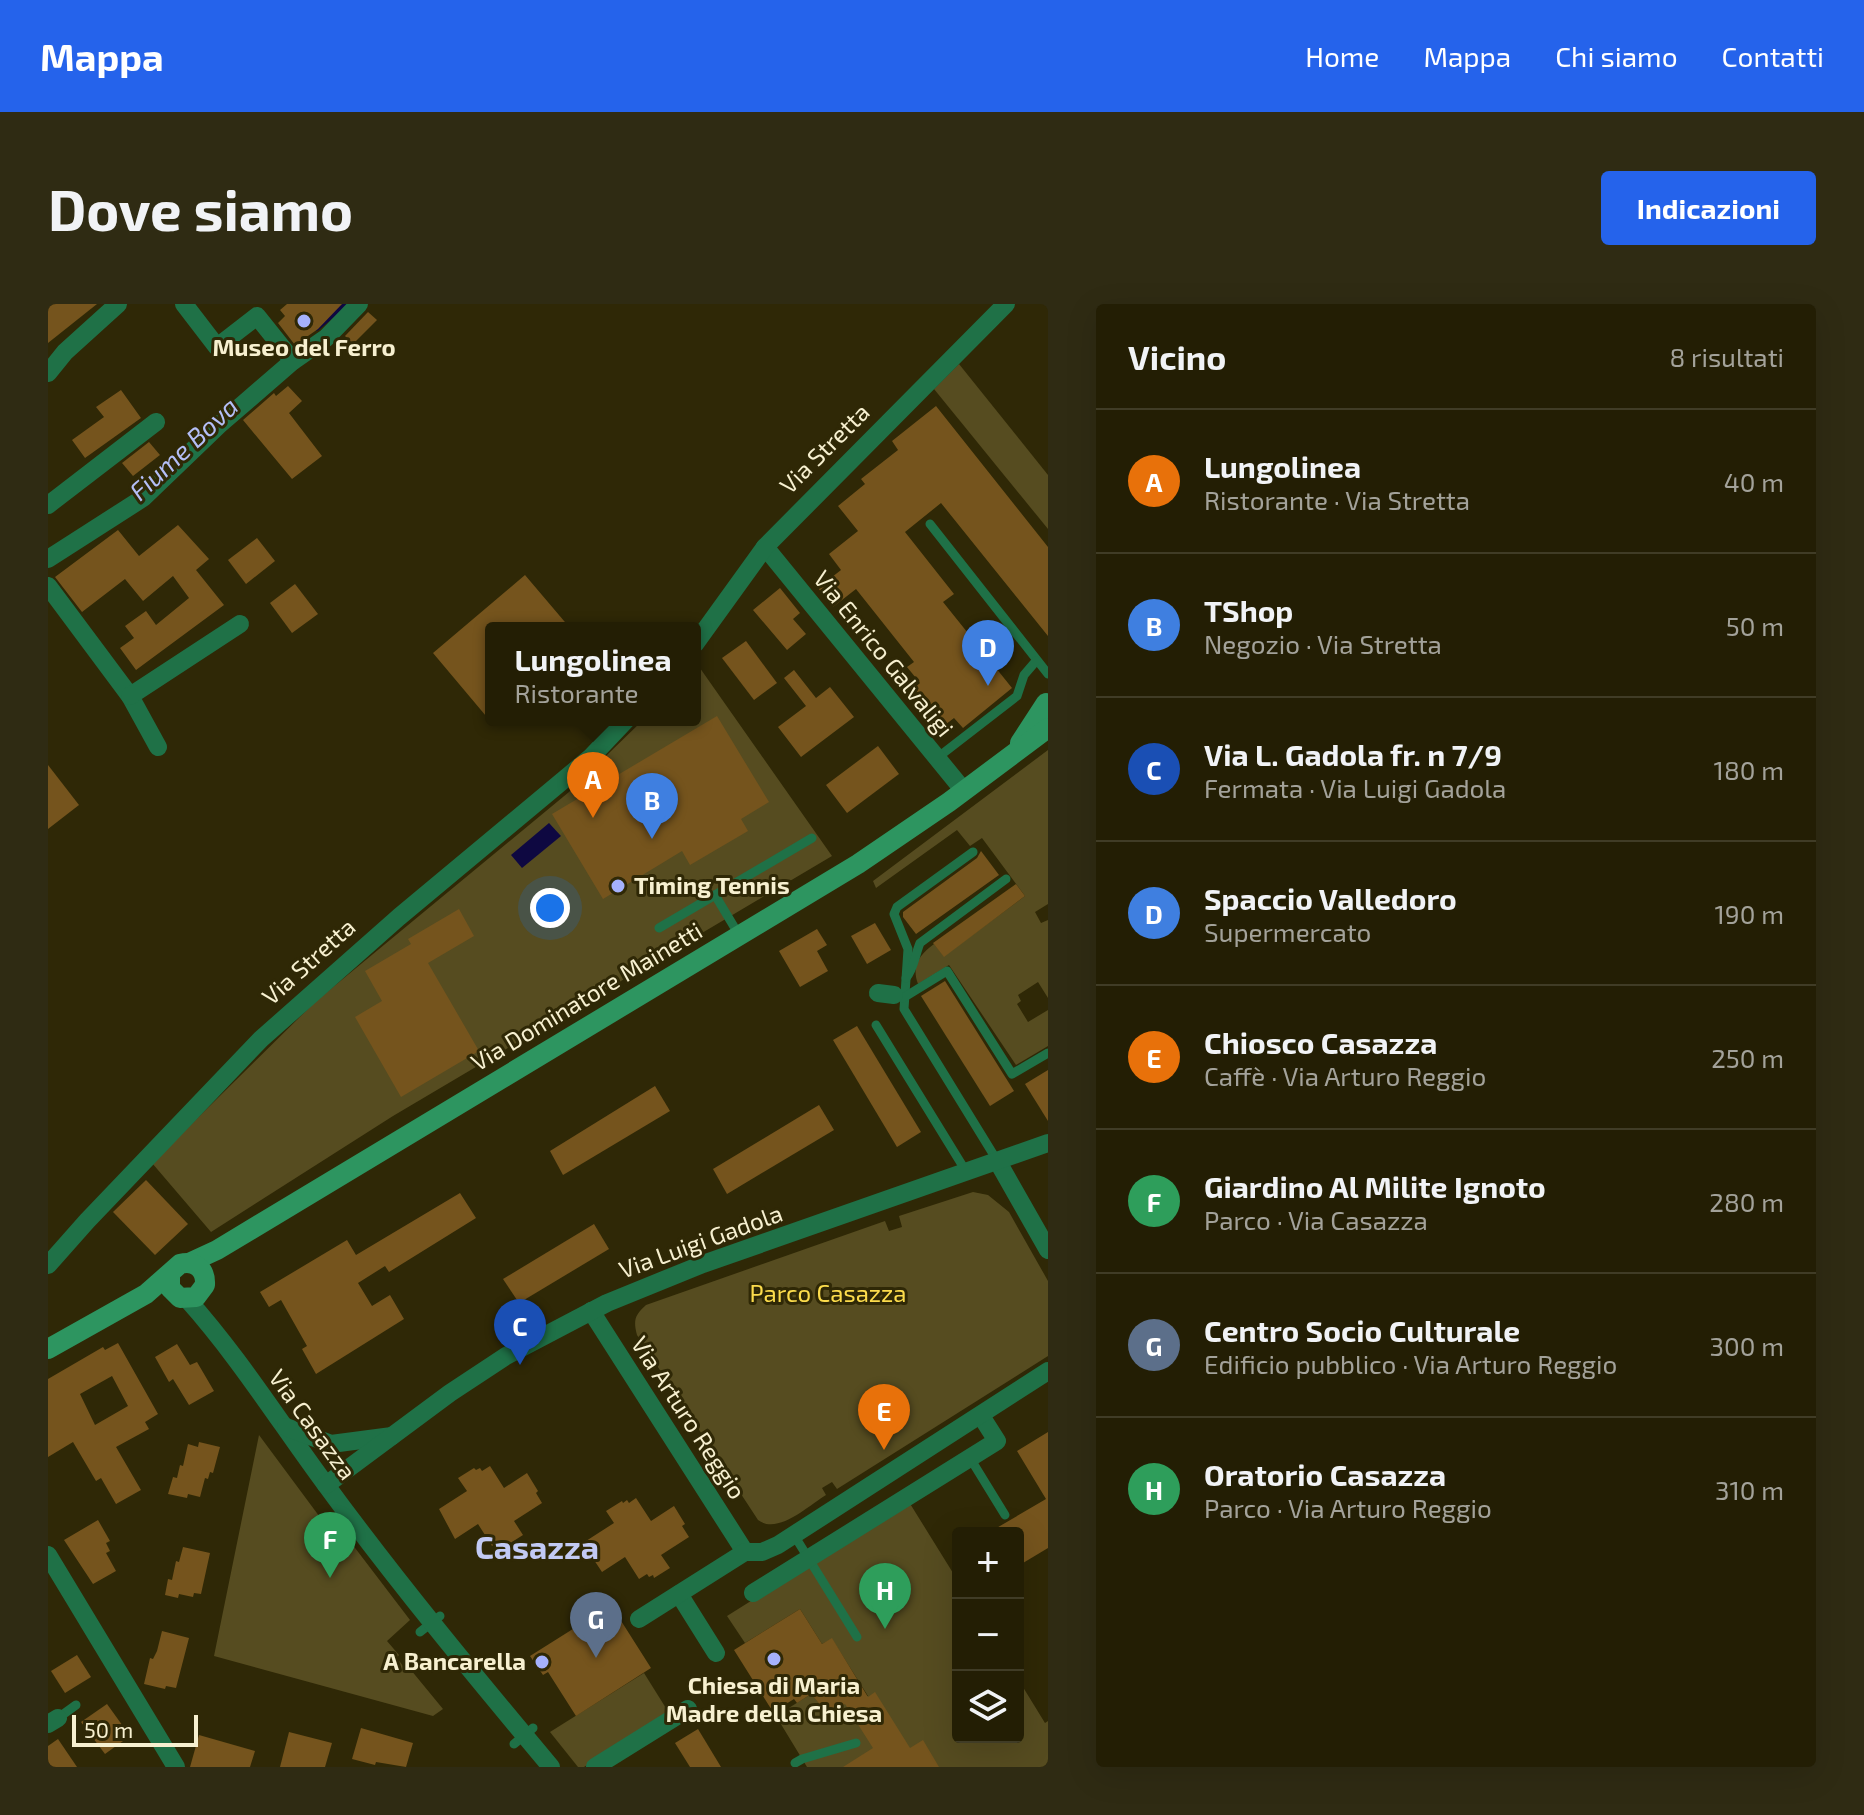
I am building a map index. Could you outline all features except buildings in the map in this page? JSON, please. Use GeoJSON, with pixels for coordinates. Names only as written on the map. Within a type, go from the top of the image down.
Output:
{"type":"FeatureCollection","features":[{"type":"Feature","properties":{"kind":"street"},"geometry":{"type":"LineString","coordinates":[[48,373],[74,343],[118,304]]}},
{"type":"Feature","properties":{"kind":"street"},"geometry":{"type":"LineString","coordinates":[[184,304],[217,347],[272,304]]}},
{"type":"Feature","properties":{"kind":"street"},"geometry":{"type":"LineString","coordinates":[[48,559],[143,498],[219,425],[293,361],[326,338],[359,304]]}},
{"type":"Feature","properties":{"kind":"street","name":"Via Stretta"},"geometry":{"type":"LineString","coordinates":[[701,636],[765,547],[1006,304]]}},
{"type":"Feature","properties":{"kind":"street"},"geometry":{"type":"LineString","coordinates":[[257,316],[293,361]]}},
{"type":"Feature","properties":{"kind":"street"},"geometry":{"type":"LineString","coordinates":[[48,505],[156,422]]}},
{"type":"Feature","properties":{"kind":"street","name":"Via Enrico Galvaligi"},"geometry":{"type":"LineString","coordinates":[[765,547],[964,791]]}},
{"type":"Feature","properties":{"kind":"street"},"geometry":{"type":"LineString","coordinates":[[48,586],[130,696],[158,747]]}},
{"type":"Feature","properties":{"kind":"street"},"geometry":{"type":"LineString","coordinates":[[130,696],[240,624]]}},
{"type":"Feature","properties":{"kind":"street","name":"Via Dominatore Mainetti"},"geometry":{"type":"LineString","coordinates":[[1016,750],[1047,698]]}},
{"type":"Feature","properties":{"kind":"street","name":"Via Stretta"},"geometry":{"type":"LineString","coordinates":[[48,1265],[261,1039],[399,917],[625,727]]}},
{"type":"Feature","properties":{"kind":"street","name":"Via Dominatore Mainetti"},"geometry":{"type":"LineString","coordinates":[[188,1287],[203,1271],[191,1262],[217,1250],[858,864],[1048,728]]}},
{"type":"Feature","properties":{"kind":"street","name":"Via Luigi Gadola"},"geometry":{"type":"LineString","coordinates":[[326,1485],[506,1356],[591,1311],[703,1264],[1048,1143]]}},
{"type":"Feature","properties":{"kind":"street"},"geometry":{"type":"LineString","coordinates":[[998,1162],[1048,1250]]}},
{"type":"Feature","properties":{"kind":"street"},"geometry":{"type":"LineString","coordinates":[[48,1349],[146,1294],[188,1287],[217,1250]]}},
{"type":"Feature","properties":{"kind":"street","name":"Via Casazza"},"geometry":{"type":"LineString","coordinates":[[188,1287],[283,1426],[431,1624],[551,1767]]}},
{"type":"Feature","properties":{"kind":"street","name":"Via Arturo Reggio"},"geometry":{"type":"LineString","coordinates":[[591,1311],[745,1552]]}},
{"type":"Feature","properties":{"kind":"street"},"geometry":{"type":"LineString","coordinates":[[639,1619],[745,1552],[762,1552],[794,1535],[1048,1371]]}},
{"type":"Feature","properties":{"kind":"street"},"geometry":{"type":"LineString","coordinates":[[753,1593],[997,1441],[983,1419]]}},
{"type":"Feature","properties":{"kind":"street","name":"Via Luigi Gadola"},"geometry":{"type":"LineString","coordinates":[[283,1426],[331,1444],[394,1436]]}},
{"type":"Feature","properties":{"kind":"street"},"geometry":{"type":"LineString","coordinates":[[48,1555],[176,1767]]}},
{"type":"Feature","properties":{"kind":"street"},"geometry":{"type":"LineString","coordinates":[[679,1594],[716,1653]]}},
{"type":"Feature","properties":{"kind":"street"},"geometry":{"type":"LineString","coordinates":[[595,1767],[688,1709]]}},
{"type":"Feature","properties":{"kind":"lane"},"geometry":{"type":"LineString","coordinates":[[930,524],[1048,674]]}},
{"type":"Feature","properties":{"kind":"lane"},"geometry":{"type":"LineString","coordinates":[[937,758],[1017,696],[1024,675],[1036,661]]}},
{"type":"Feature","properties":{"kind":"lane"},"geometry":{"type":"LineString","coordinates":[[659,928],[812,838]]}},
{"type":"Feature","properties":{"kind":"lane"},"geometry":{"type":"LineString","coordinates":[[906,978],[908,949],[894,914],[897,907],[973,852]]}},
{"type":"Feature","properties":{"kind":"lane"},"geometry":{"type":"LineString","coordinates":[[892,995],[912,971],[920,943],[1006,879]]}},
{"type":"Feature","properties":{"kind":"lane"},"geometry":{"type":"LineString","coordinates":[[715,895],[739,935]]}},
{"type":"Feature","properties":{"kind":"lane"},"geometry":{"type":"LineString","coordinates":[[892,995],[947,971],[1012,1074],[1048,1053]]}},
{"type":"Feature","properties":{"kind":"lane"},"geometry":{"type":"LineString","coordinates":[[892,995],[904,1009],[998,1162]]}},
{"type":"Feature","properties":{"kind":"lane"},"geometry":{"type":"LineString","coordinates":[[876,1025],[967,1173]]}},
{"type":"Feature","properties":{"kind":"lane"},"geometry":{"type":"LineString","coordinates":[[970,1458],[1005,1515]]}},
{"type":"Feature","properties":{"kind":"lane"},"geometry":{"type":"LineString","coordinates":[[794,1535],[857,1637]]}},
{"type":"Feature","properties":{"kind":"lane"},"geometry":{"type":"LineString","coordinates":[[53,1721],[76,1705]]}},
{"type":"Feature","properties":{"kind":"lane"},"geometry":{"type":"LineString","coordinates":[[795,1763],[856,1743]]}},
{"type":"Feature","properties":{"kind":"green space"},"geometry":{"type":"Polygon","coordinates":[[[959,364],[1048,475],[1048,529],[934,389],[959,364]]]}},
{"type":"Feature","properties":{"kind":"green space","name":"Timing Tennis"},"geometry":{"type":"Polygon","coordinates":[[[701,670],[832,856],[393,1116],[211,1232],[152,1163],[315,1002],[569,792],[637,726],[701,726],[701,670]]]}},
{"type":"Feature","properties":{"kind":"green space"},"geometry":{"type":"Polygon","coordinates":[[[1048,750],[1048,904],[1035,912],[1041,923],[1048,920],[1048,998],[1038,982],[1018,995],[1021,1001],[1017,1004],[1028,1022],[1048,1010],[1048,1046],[1016,1065],[949,965],[918,984],[916,978],[918,961],[934,944],[944,956],[1025,896],[982,838],[970,846],[957,830],[876,888],[873,881],[1048,750]]]}},
{"type":"Feature","properties":{"kind":"green space","name":"Parco Casazza"},"geometry":{"type":"Polygon","coordinates":[[[973,1192],[988,1195],[1009,1212],[1048,1281],[1048,1356],[837,1489],[832,1482],[822,1488],[826,1495],[793,1517],[775,1524],[758,1520],[637,1335],[637,1315],[646,1305],[885,1221],[889,1231],[902,1227],[899,1216],[973,1192]]]}},
{"type":"Feature","properties":{"kind":"green space"},"geometry":{"type":"Polygon","coordinates":[[[259,1435],[325,1524],[333,1519],[410,1620],[387,1641],[399,1655],[397,1658],[403,1666],[406,1664],[443,1709],[433,1716],[214,1656],[259,1435]]]}},
{"type":"Feature","properties":{"kind":"green space"},"geometry":{"type":"Polygon","coordinates":[[[909,1502],[952,1571],[952,1743],[1024,1743],[1024,1689],[1045,1723],[1048,1721],[1048,1767],[807,1767],[776,1716],[811,1694],[829,1714],[839,1708],[832,1696],[868,1696],[832,1639],[822,1644],[800,1609],[745,1643],[727,1616],[909,1502]]]}},
{"type":"Feature","properties":{"kind":"green space"},"geometry":{"type":"Polygon","coordinates":[[[644,1673],[669,1713],[584,1767],[578,1767],[550,1732],[644,1673]]]}},
{"type":"Feature","properties":{"kind":"shaded area"},"geometry":{"type":"Polygon","coordinates":[[[549,823],[561,836],[522,868],[511,855],[549,823]]]}},
{"type":"Feature","properties":{"kind":"waterway","name":"Fiume Bova"},"geometry":{"type":"LineString","coordinates":[[317,328],[346,304]]}},
{"type":"Feature","properties":{"kind":"place","name":"Museo del Ferro"},"geometry":{"type":"Point","coordinates":[304,321]}},
{"type":"Feature","properties":{"kind":"place","name":"Spaccio Valledoro"},"geometry":{"type":"Point","coordinates":[988,686]}},
{"type":"Feature","properties":{"kind":"place","name":"Lungolinea"},"geometry":{"type":"Point","coordinates":[593,818]}},
{"type":"Feature","properties":{"kind":"place","name":"TShop"},"geometry":{"type":"Point","coordinates":[652,839]}},
{"type":"Feature","properties":{"kind":"place","name":"Timing Tennis"},"geometry":{"type":"Point","coordinates":[618,886]}},
{"type":"Feature","properties":{"kind":"place","name":"Via L. Gadola fr. n 7/9"},"geometry":{"type":"Point","coordinates":[520,1365]}},
{"type":"Feature","properties":{"kind":"place","name":"Chiosco Casazza"},"geometry":{"type":"Point","coordinates":[884,1450]}},
{"type":"Feature","properties":{"kind":"place","name":"Giardino Al Milite Ignoto"},"geometry":{"type":"Point","coordinates":[330,1578]}},
{"type":"Feature","properties":{"kind":"place","name":"Oratorio Casazza"},"geometry":{"type":"Point","coordinates":[885,1629]}},
{"type":"Feature","properties":{"kind":"place","name":"Centro Socio Culturale"},"geometry":{"type":"Point","coordinates":[596,1658]}},
{"type":"Feature","properties":{"kind":"place","name":"Chiesa di Maria Madre della Chiesa"},"geometry":{"type":"Point","coordinates":[774,1659]}},
{"type":"Feature","properties":{"kind":"place","name":"A Bancarella"},"geometry":{"type":"Point","coordinates":[542,1662]}},
{"type":"Feature","properties":{"kind":"district","name":"Casazza"},"geometry":{"type":"Point","coordinates":[537,1548]}}]}
